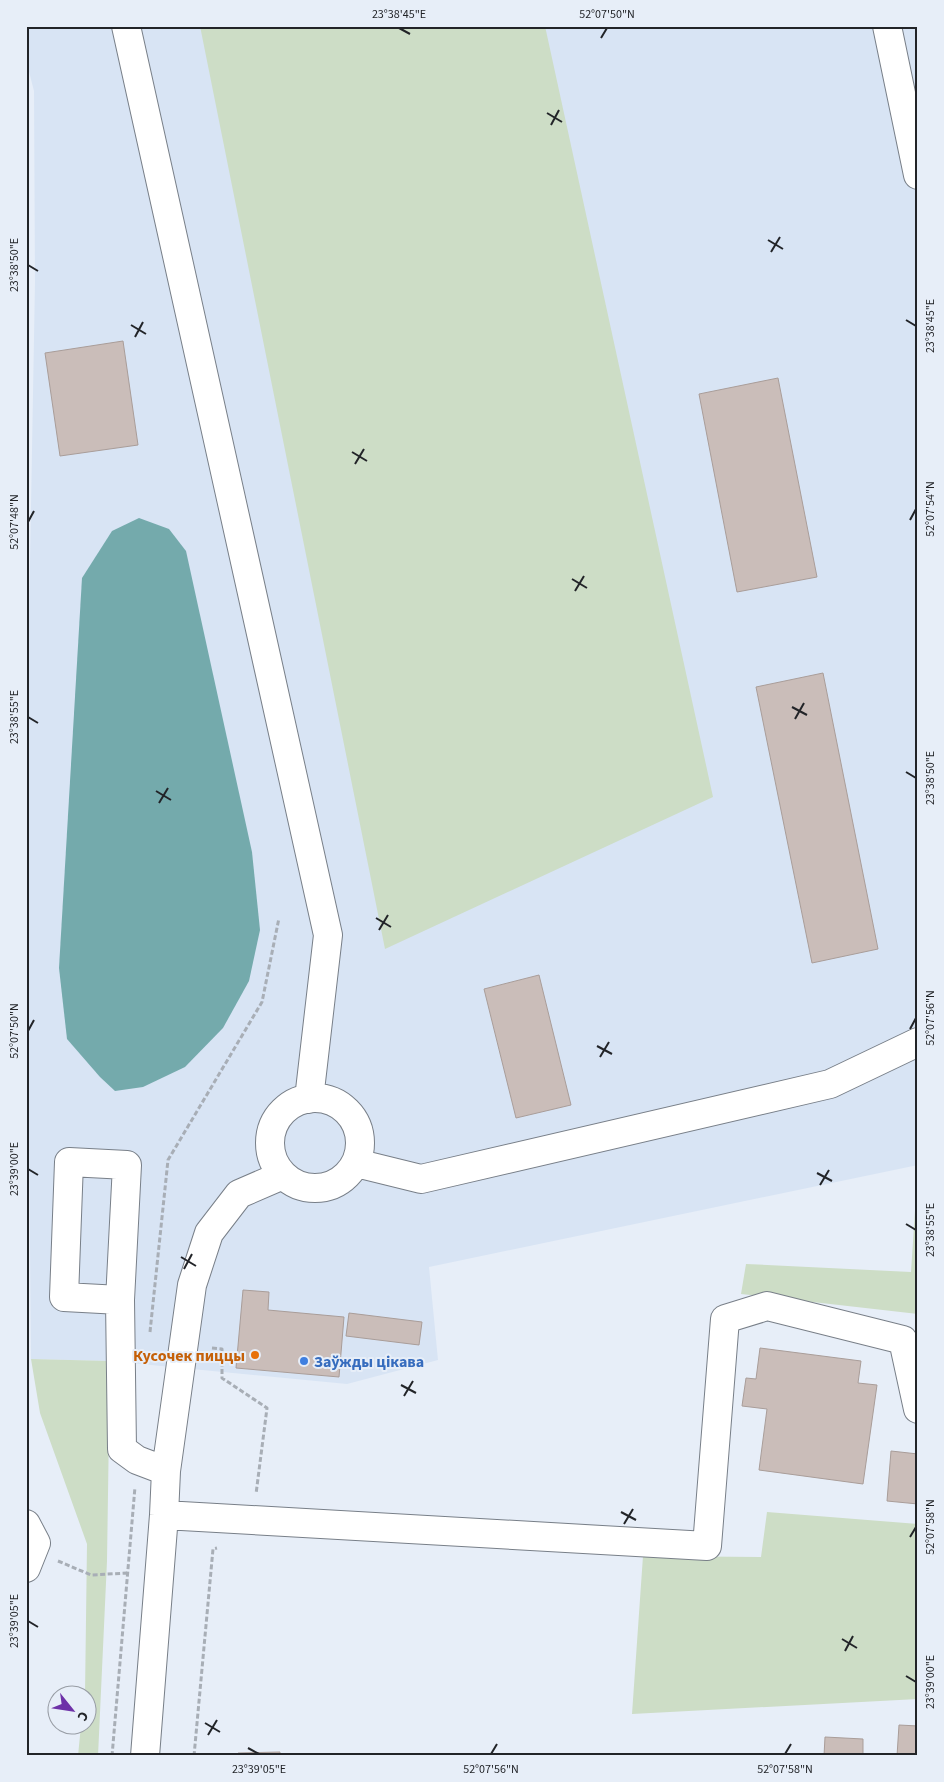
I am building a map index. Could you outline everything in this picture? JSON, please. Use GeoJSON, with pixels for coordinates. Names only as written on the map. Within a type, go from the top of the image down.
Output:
{"type":"FeatureCollection","features":[{"type":"Feature","properties":{"kind":"lane"},"geometry":{"type":"LineString","coordinates":[[126,26],[328,935],[309,1099]]}},
{"type":"Feature","properties":{"kind":"lane"},"geometry":{"type":"LineString","coordinates":[[887,26],[918,175]]}},
{"type":"Feature","properties":{"kind":"lane"},"geometry":{"type":"LineString","coordinates":[[356,1163],[421,1178],[830,1084],[918,1042]]}},
{"type":"Feature","properties":{"kind":"lane"},"geometry":{"type":"LineString","coordinates":[[309,1099],[323,1099],[336,1104],[348,1112],[356,1124],[360,1137],[360,1152],[356,1163],[346,1176],[335,1184],[321,1188],[307,1188],[294,1183],[283,1175],[275,1163],[271,1150],[271,1136],[276,1122],[284,1111],[296,1103],[309,1099]]}},
{"type":"Feature","properties":{"kind":"lane"},"geometry":{"type":"LineString","coordinates":[[120,1300],[64,1297],[69,1162],[127,1165],[120,1300],[122,1449],[137,1460],[166,1471]]}},
{"type":"Feature","properties":{"kind":"lane"},"geometry":{"type":"LineString","coordinates":[[145,1756],[166,1471],[192,1285],[209,1233],[239,1194],[283,1175]]}},
{"type":"Feature","properties":{"kind":"lane"},"geometry":{"type":"LineString","coordinates":[[164,1515],[707,1546],[725,1319],[767,1306],[904,1340],[918,1409]]}},
{"type":"Feature","properties":{"kind":"lane"},"geometry":{"type":"LineString","coordinates":[[26,1568],[31,1533]]}},
{"type":"Feature","properties":{"kind":"path"},"geometry":{"type":"LineString","coordinates":[[31,1533],[53,1559],[92,1575],[127,1573]]}},
{"type":"Feature","properties":{"kind":"shaded area"},"geometry":{"type":"Polygon","coordinates":[[[26,26],[918,26],[918,1165],[429,1267],[438,1360],[347,1384],[110,1361],[31,1359],[26,787],[35,282],[34,91],[26,60],[26,26]]]}},
{"type":"Feature","properties":{"kind":"shaded area"},"geometry":{"type":"Polygon","coordinates":[[[200,26],[545,26],[713,797],[385,949],[200,26]]]}},
{"type":"Feature","properties":{"kind":"shaded area"},"geometry":{"type":"Polygon","coordinates":[[[139,518],[169,529],[186,551],[252,852],[260,930],[249,981],[223,1028],[185,1067],[143,1087],[115,1091],[100,1077],[67,1039],[59,968],[82,578],[112,531],[139,518]]]}},
{"type":"Feature","properties":{"kind":"shaded area"},"geometry":{"type":"Polygon","coordinates":[[[918,1165],[918,1314],[741,1294],[746,1264],[911,1272],[918,1165]]]}},
{"type":"Feature","properties":{"kind":"shaded area"},"geometry":{"type":"Polygon","coordinates":[[[31,1359],[110,1361],[107,1561],[98,1756],[78,1756],[80,1734],[98,1734],[98,1684],[85,1684],[87,1544],[40,1413],[31,1359]]]}},
{"type":"Feature","properties":{"kind":"shaded area"},"geometry":{"type":"Polygon","coordinates":[[[767,1512],[918,1524],[918,1699],[632,1714],[643,1556],[761,1557],[767,1512]]]}},
{"type":"Feature","properties":{"kind":"building"},"geometry":{"type":"Polygon","coordinates":[[[123,341],[138,445],[60,456],[45,353],[123,341]]]}},
{"type":"Feature","properties":{"kind":"building"},"geometry":{"type":"Polygon","coordinates":[[[778,378],[817,577],[737,592],[699,394],[778,378]]]}},
{"type":"Feature","properties":{"kind":"building"},"geometry":{"type":"Polygon","coordinates":[[[823,673],[878,949],[812,963],[756,687],[823,673]]]}},
{"type":"Feature","properties":{"kind":"building"},"geometry":{"type":"Polygon","coordinates":[[[539,975],[571,1105],[516,1118],[484,989],[539,975]]]}},
{"type":"Feature","properties":{"kind":"building"},"geometry":{"type":"Polygon","coordinates":[[[243,1290],[269,1292],[268,1310],[344,1317],[339,1377],[236,1368],[243,1290]]]}},
{"type":"Feature","properties":{"kind":"building"},"geometry":{"type":"Polygon","coordinates":[[[349,1313],[422,1322],[419,1345],[346,1336],[349,1313]]]}},
{"type":"Feature","properties":{"kind":"building"},"geometry":{"type":"Polygon","coordinates":[[[760,1348],[861,1361],[858,1383],[877,1385],[863,1484],[759,1470],[767,1409],[742,1406],[746,1378],[756,1379],[760,1348]]]}},
{"type":"Feature","properties":{"kind":"building"},"geometry":{"type":"Polygon","coordinates":[[[891,1451],[918,1454],[918,1504],[887,1501],[891,1451]]]}},
{"type":"Feature","properties":{"kind":"building"},"geometry":{"type":"Polygon","coordinates":[[[899,1725],[918,1726],[918,1756],[897,1756],[899,1725]]]}},
{"type":"Feature","properties":{"kind":"building"},"geometry":{"type":"Polygon","coordinates":[[[825,1737],[863,1739],[863,1756],[824,1756],[825,1737]]]}},
{"type":"Feature","properties":{"kind":"building"},"geometry":{"type":"Polygon","coordinates":[[[280,1752],[280,1756],[238,1756],[238,1753],[280,1752]]]}},
{"type":"Feature","properties":{"kind":"place","name":"Кусочек пиццы"},"geometry":{"type":"Point","coordinates":[255,1355]}},
{"type":"Feature","properties":{"kind":"place","name":"Заўжды цікава"},"geometry":{"type":"Point","coordinates":[304,1361]}}]}
